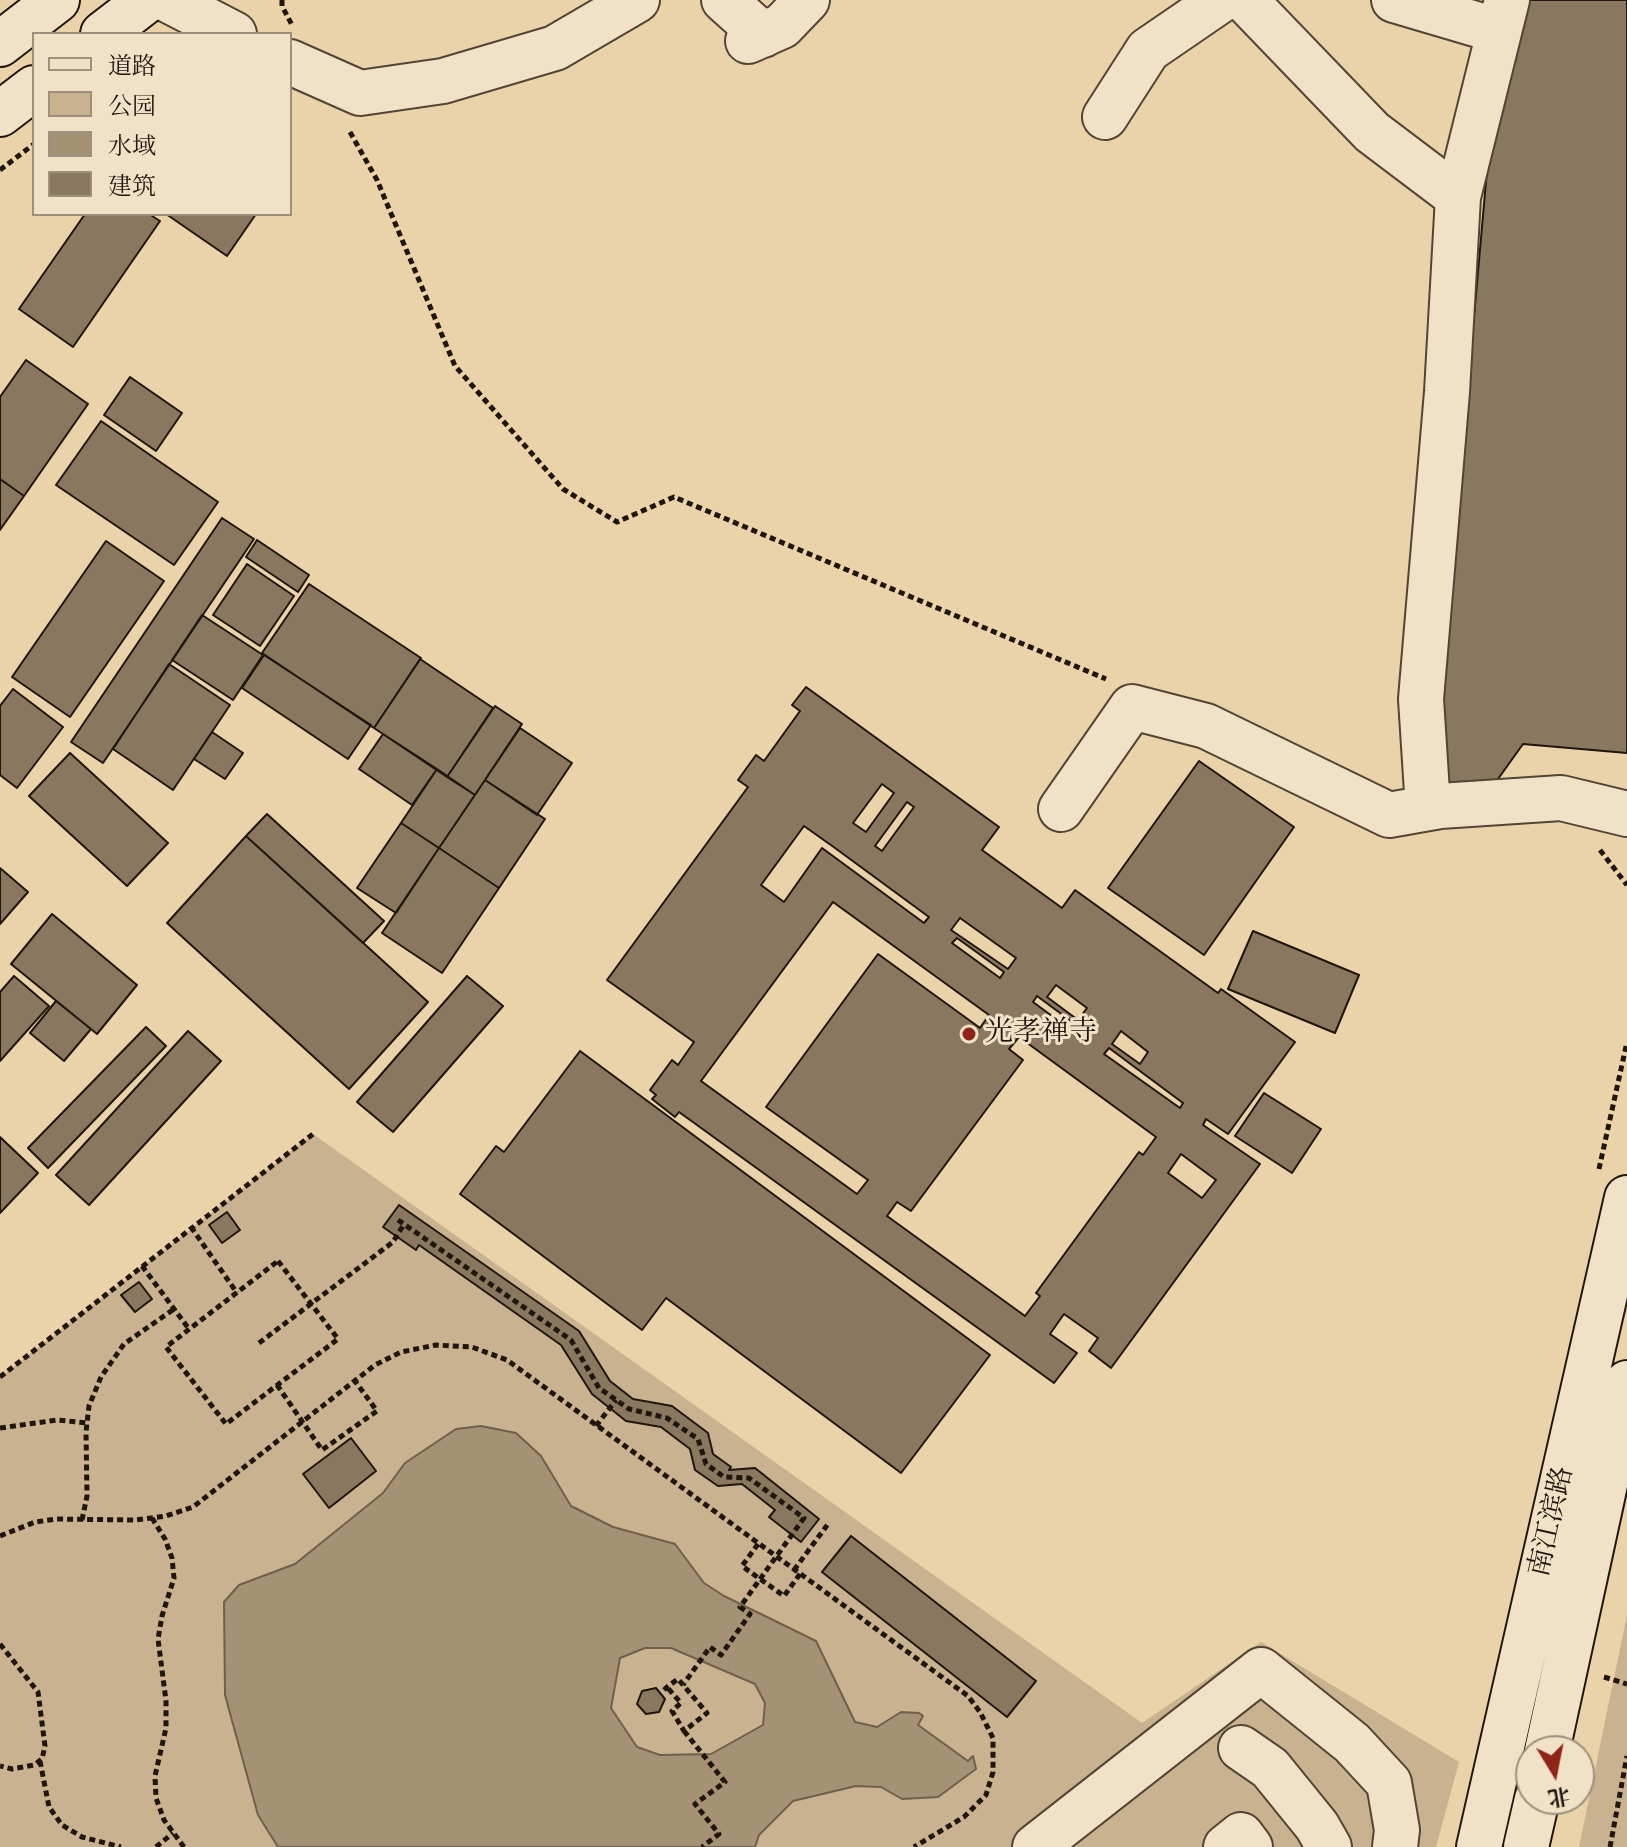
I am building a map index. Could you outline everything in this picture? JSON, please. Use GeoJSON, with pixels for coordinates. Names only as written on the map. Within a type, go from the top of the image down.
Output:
{"type":"FeatureCollection","features":[{"type":"Feature","properties":{"kind":"street"},"geometry":{"type":"LineString","coordinates":[[0,44],[57,0]]}},
{"type":"Feature","properties":{"kind":"street"},"geometry":{"type":"LineString","coordinates":[[292,63],[360,93],[443,81],[555,48],[637,0]]}},
{"type":"Feature","properties":{"kind":"street"},"geometry":{"type":"LineString","coordinates":[[724,0],[755,38],[782,26],[807,0]]}},
{"type":"Feature","properties":{"kind":"street"},"geometry":{"type":"LineString","coordinates":[[1105,117],[1148,50],[1221,0]]}},
{"type":"Feature","properties":{"kind":"street"},"geometry":{"type":"LineString","coordinates":[[1245,0],[1372,132],[1458,197]]}},
{"type":"Feature","properties":{"kind":"street"},"geometry":{"type":"LineString","coordinates":[[1394,0],[1503,16],[1458,197],[1447,392],[1421,699],[1428,808]]}},
{"type":"Feature","properties":{"kind":"street"},"geometry":{"type":"LineString","coordinates":[[106,32],[149,1],[229,32]]}},
{"type":"Feature","properties":{"kind":"street"},"geometry":{"type":"LineString","coordinates":[[0,114],[32,90]]}},
{"type":"Feature","properties":{"kind":"street"},"geometry":{"type":"LineString","coordinates":[[1061,809],[1132,707],[1206,726],[1389,815],[1428,808],[1561,798],[1627,814]]}},
{"type":"Feature","properties":{"kind":"street","name":"南江滨路"},"geometry":{"type":"LineString","coordinates":[[1479,1847],[1627,1198]]}},
{"type":"Feature","properties":{"kind":"street","name":"南江滨路"},"geometry":{"type":"LineString","coordinates":[[1550,1735],[1627,1383]]}},
{"type":"Feature","properties":{"kind":"street"},"geometry":{"type":"LineString","coordinates":[[1035,1847],[1261,1670],[1352,1743],[1389,1783],[1397,1830],[1395,1847]]}},
{"type":"Feature","properties":{"kind":"street"},"geometry":{"type":"LineString","coordinates":[[1241,1748],[1270,1768],[1317,1826],[1329,1847]]}},
{"type":"Feature","properties":{"kind":"street"},"geometry":{"type":"LineString","coordinates":[[1526,1847],[1533,1815]]}},
{"type":"Feature","properties":{"kind":"street"},"geometry":{"type":"LineString","coordinates":[[1226,1847],[1241,1835],[1250,1847]]}},
{"type":"Feature","properties":{"kind":"path"},"geometry":{"type":"LineString","coordinates":[[348,128],[377,180],[455,366],[563,489],[617,522],[674,497],[1120,685]]}},
{"type":"Feature","properties":{"kind":"path"},"geometry":{"type":"LineString","coordinates":[[0,170],[32,146]]}},
{"type":"Feature","properties":{"kind":"path"},"geometry":{"type":"LineString","coordinates":[[0,1377],[313,1134]]}},
{"type":"Feature","properties":{"kind":"path"},"geometry":{"type":"LineString","coordinates":[[259,1343],[393,1242],[401,1222],[571,1340],[599,1388],[629,1409],[667,1418],[698,1439],[706,1464],[724,1477],[749,1478],[804,1518],[740,1607],[750,1614],[721,1655],[710,1647],[683,1685]]}},
{"type":"Feature","properties":{"kind":"path"},"geometry":{"type":"LineString","coordinates":[[191,1227],[237,1293]]}},
{"type":"Feature","properties":{"kind":"path"},"geometry":{"type":"LineString","coordinates":[[278,1261],[311,1304],[338,1339],[226,1424],[166,1347],[278,1261]]}},
{"type":"Feature","properties":{"kind":"path"},"geometry":{"type":"LineString","coordinates":[[142,1266],[189,1329]]}},
{"type":"Feature","properties":{"kind":"path"},"geometry":{"type":"LineString","coordinates":[[82,1520],[87,1496],[89,1406],[101,1377],[124,1344],[174,1309]]}},
{"type":"Feature","properties":{"kind":"path"},"geometry":{"type":"LineString","coordinates":[[0,1537],[35,1522],[135,1520],[193,1507],[375,1365],[401,1352],[436,1345],[472,1347],[507,1360],[968,1696],[993,1738],[993,1772],[986,1795],[964,1817],[914,1847]]}},
{"type":"Feature","properties":{"kind":"path"},"geometry":{"type":"LineString","coordinates":[[277,1385],[322,1450],[377,1411],[355,1381]]}},
{"type":"Feature","properties":{"kind":"path"},"geometry":{"type":"LineString","coordinates":[[596,1426],[616,1400]]}},
{"type":"Feature","properties":{"kind":"path"},"geometry":{"type":"LineString","coordinates":[[0,1428],[57,1420],[87,1423]]}},
{"type":"Feature","properties":{"kind":"path"},"geometry":{"type":"LineString","coordinates":[[152,1518],[172,1558],[174,1578],[158,1639],[166,1728],[155,1776],[156,1798],[164,1820],[184,1847]]}},
{"type":"Feature","properties":{"kind":"path"},"geometry":{"type":"LineString","coordinates":[[758,1544],[742,1566],[784,1596],[828,1524]]}},
{"type":"Feature","properties":{"kind":"path"},"geometry":{"type":"LineString","coordinates":[[0,1644],[38,1692],[45,1731],[45,1746],[40,1761],[49,1807],[62,1825],[82,1837],[121,1847]]}},
{"type":"Feature","properties":{"kind":"path"},"geometry":{"type":"LineString","coordinates":[[1604,1677],[1627,1684]]}},
{"type":"Feature","properties":{"kind":"path"},"geometry":{"type":"LineString","coordinates":[[684,1731],[707,1713],[678,1679],[666,1689],[681,1703],[672,1711],[684,1731],[725,1782],[695,1804],[719,1834],[702,1847]]}},
{"type":"Feature","properties":{"kind":"path"},"geometry":{"type":"LineString","coordinates":[[1610,1847],[1627,1756]]}},
{"type":"Feature","properties":{"kind":"path"},"geometry":{"type":"LineString","coordinates":[[0,1766],[25,1768],[40,1761]]}},
{"type":"Feature","properties":{"kind":"path"},"geometry":{"type":"LineString","coordinates":[[156,1847],[173,1833]]}},
{"type":"Feature","properties":{"kind":"green space"},"geometry":{"type":"Polygon","coordinates":[[[313,1134],[1142,1723],[1261,1642],[1459,1762],[1436,1847],[0,1847],[0,1377],[313,1134]]]}},
{"type":"Feature","properties":{"kind":"green space"},"geometry":{"type":"Polygon","coordinates":[[[1627,1615],[1627,1847],[1579,1847],[1586,1815],[1595,1815],[1595,1770],[1627,1615]]]}},
{"type":"Feature","properties":{"kind":"water"},"geometry":{"type":"Polygon","coordinates":[[[481,1426],[516,1433],[541,1456],[571,1506],[613,1527],[675,1544],[704,1583],[816,1641],[855,1722],[877,1727],[901,1712],[919,1713],[923,1716],[918,1725],[968,1761],[973,1756],[976,1769],[938,1797],[902,1799],[881,1787],[856,1786],[793,1801],[759,1835],[755,1847],[278,1847],[258,1815],[225,1695],[224,1602],[239,1585],[295,1564],[383,1493],[405,1463],[456,1429],[481,1426]],[[645,1648],[620,1658],[611,1708],[637,1747],[660,1755],[711,1754],[763,1725],[765,1703],[755,1684],[671,1648],[645,1648]]]}},
{"type":"Feature","properties":{"kind":"building"},"geometry":{"type":"Polygon","coordinates":[[[1528,0],[1627,0],[1627,753],[1523,744],[1493,786],[1433,782],[1487,170],[1528,0]]]}},
{"type":"Feature","properties":{"kind":"building"},"geometry":{"type":"Polygon","coordinates":[[[84,216],[152,216],[160,221],[73,347],[19,309],[84,216]]]}},
{"type":"Feature","properties":{"kind":"building"},"geometry":{"type":"Polygon","coordinates":[[[169,216],[255,216],[227,256],[169,216]]]}},
{"type":"Feature","properties":{"kind":"building"},"geometry":{"type":"Polygon","coordinates":[[[26,360],[88,404],[24,496],[0,479],[0,397],[26,360]]]}},
{"type":"Feature","properties":{"kind":"building"},"geometry":{"type":"Polygon","coordinates":[[[130,377],[182,413],[156,451],[104,415],[130,377]]]}},
{"type":"Feature","properties":{"kind":"building"},"geometry":{"type":"Polygon","coordinates":[[[101,421],[218,502],[174,565],[56,485],[101,421]]]}},
{"type":"Feature","properties":{"kind":"building"},"geometry":{"type":"Polygon","coordinates":[[[0,479],[24,496],[0,530],[0,479]]]}},
{"type":"Feature","properties":{"kind":"building"},"geometry":{"type":"Polygon","coordinates":[[[222,518],[254,539],[103,763],[71,742],[222,518]]]}},
{"type":"Feature","properties":{"kind":"building"},"geometry":{"type":"Polygon","coordinates":[[[257,540],[309,575],[298,592],[246,557],[257,540]]]}},
{"type":"Feature","properties":{"kind":"building"},"geometry":{"type":"Polygon","coordinates":[[[106,541],[164,581],[70,717],[12,677],[106,541]]]}},
{"type":"Feature","properties":{"kind":"building"},"geometry":{"type":"Polygon","coordinates":[[[247,564],[294,596],[260,646],[213,615],[247,564]]]}},
{"type":"Feature","properties":{"kind":"building"},"geometry":{"type":"Polygon","coordinates":[[[309,584],[421,658],[374,728],[262,653],[309,584]]]}},
{"type":"Feature","properties":{"kind":"building"},"geometry":{"type":"Polygon","coordinates":[[[202,615],[263,655],[233,700],[172,660],[202,615]]]}},
{"type":"Feature","properties":{"kind":"building"},"geometry":{"type":"Polygon","coordinates":[[[264,655],[371,725],[348,759],[242,688],[264,655]]]}},
{"type":"Feature","properties":{"kind":"building"},"geometry":{"type":"Polygon","coordinates":[[[420,659],[493,708],[447,777],[374,728],[420,659]]]}},
{"type":"Feature","properties":{"kind":"building"},"geometry":{"type":"Polygon","coordinates":[[[169,664],[230,705],[173,790],[113,749],[169,664]]]}},
{"type":"Feature","properties":{"kind":"building","name":"光孝禅寺"},"geometry":{"type":"Polygon","coordinates":[[[806,687],[999,827],[982,850],[1062,908],[1075,890],[1218,993],[1221,989],[1295,1042],[1228,1134],[1206,1119],[1203,1125],[1260,1164],[1111,1368],[1089,1351],[1098,1338],[1064,1314],[1050,1334],[1077,1353],[1054,1383],[679,1112],[675,1117],[652,1099],[656,1095],[650,1090],[672,1060],[678,1065],[694,1042],[607,980],[748,787],[738,780],[756,755],[764,761],[800,711],[792,705],[806,687]],[[882,784],[853,823],[866,832],[894,793],[882,784]],[[907,802],[875,846],[882,851],[914,807],[907,802]],[[804,826],[761,885],[784,902],[822,848],[924,923],[929,917],[804,826]],[[833,902],[701,1081],[857,1194],[868,1180],[766,1107],[878,954],[980,1028],[989,1015],[833,902]],[[960,918],[951,930],[1008,969],[1016,958],[960,918]],[[957,938],[952,943],[1000,978],[1004,972],[957,938]],[[1056,985],[1047,997],[1078,1020],[1087,1008],[1056,985]],[[1037,996],[1033,1002],[1071,1030],[1075,1024],[1037,996]],[[1121,1031],[1112,1044],[1140,1064],[1148,1052],[1121,1031]],[[1019,1037],[1009,1049],[1023,1060],[911,1211],[897,1202],[887,1216],[1025,1316],[1040,1296],[1036,1293],[1139,1152],[1143,1155],[1156,1137],[1019,1037]],[[1109,1048],[1104,1054],[1180,1108],[1183,1103],[1109,1048]],[[1181,1154],[1168,1173],[1202,1198],[1216,1180],[1181,1154]]]}},
{"type":"Feature","properties":{"kind":"building"},"geometry":{"type":"Polygon","coordinates":[[[13,689],[63,727],[17,788],[0,775],[0,706],[13,689]]]}},
{"type":"Feature","properties":{"kind":"building"},"geometry":{"type":"Polygon","coordinates":[[[495,706],[522,724],[475,795],[447,777],[495,706]]]}},
{"type":"Feature","properties":{"kind":"building"},"geometry":{"type":"Polygon","coordinates":[[[520,728],[572,763],[537,815],[485,780],[520,728]]]}},
{"type":"Feature","properties":{"kind":"building"},"geometry":{"type":"Polygon","coordinates":[[[212,732],[243,753],[225,779],[194,759],[212,732]]]}},
{"type":"Feature","properties":{"kind":"building"},"geometry":{"type":"Polygon","coordinates":[[[383,734],[437,769],[412,805],[359,769],[383,734]]]}},
{"type":"Feature","properties":{"kind":"building"},"geometry":{"type":"Polygon","coordinates":[[[70,753],[168,843],[127,886],[29,796],[70,753]]]}},
{"type":"Feature","properties":{"kind":"building"},"geometry":{"type":"Polygon","coordinates":[[[1199,761],[1294,827],[1204,955],[1108,888],[1199,761]]]}},
{"type":"Feature","properties":{"kind":"building"},"geometry":{"type":"Polygon","coordinates":[[[437,769],[475,795],[439,848],[401,823],[437,769]]]}},
{"type":"Feature","properties":{"kind":"building"},"geometry":{"type":"Polygon","coordinates":[[[485,780],[545,819],[499,888],[439,848],[485,780]]]}},
{"type":"Feature","properties":{"kind":"building"},"geometry":{"type":"Polygon","coordinates":[[[267,814],[384,921],[363,943],[246,836],[267,814]]]}},
{"type":"Feature","properties":{"kind":"building"},"geometry":{"type":"Polygon","coordinates":[[[401,823],[439,848],[396,913],[357,888],[401,823]]]}},
{"type":"Feature","properties":{"kind":"building"},"geometry":{"type":"Polygon","coordinates":[[[246,836],[428,1002],[349,1089],[167,923],[246,836]]]}},
{"type":"Feature","properties":{"kind":"building"},"geometry":{"type":"Polygon","coordinates":[[[439,848],[499,888],[442,973],[382,933],[439,848]]]}},
{"type":"Feature","properties":{"kind":"building"},"geometry":{"type":"Polygon","coordinates":[[[0,868],[28,892],[0,924],[0,868]]]}},
{"type":"Feature","properties":{"kind":"building"},"geometry":{"type":"Polygon","coordinates":[[[52,914],[137,985],[97,1034],[11,964],[52,914]]]}},
{"type":"Feature","properties":{"kind":"building"},"geometry":{"type":"Polygon","coordinates":[[[1253,931],[1359,975],[1335,1033],[1228,989],[1253,931]]]}},
{"type":"Feature","properties":{"kind":"building"},"geometry":{"type":"Polygon","coordinates":[[[14,976],[49,1006],[0,1061],[0,992],[14,976]]]}},
{"type":"Feature","properties":{"kind":"building"},"geometry":{"type":"Polygon","coordinates":[[[467,976],[503,1006],[393,1132],[357,1102],[467,976]]]}},
{"type":"Feature","properties":{"kind":"building"},"geometry":{"type":"Polygon","coordinates":[[[56,1001],[91,1029],[64,1061],[30,1033],[56,1001]]]}},
{"type":"Feature","properties":{"kind":"building"},"geometry":{"type":"Polygon","coordinates":[[[146,1027],[166,1046],[48,1168],[28,1148],[146,1027]]]}},
{"type":"Feature","properties":{"kind":"building"},"geometry":{"type":"Polygon","coordinates":[[[188,1031],[221,1061],[89,1205],[56,1175],[188,1031]]]}},
{"type":"Feature","properties":{"kind":"building"},"geometry":{"type":"Polygon","coordinates":[[[580,1051],[990,1355],[901,1473],[666,1298],[642,1330],[460,1194],[496,1146],[504,1152],[580,1051]]]}},
{"type":"Feature","properties":{"kind":"building"},"geometry":{"type":"Polygon","coordinates":[[[1264,1093],[1321,1129],[1292,1173],[1235,1136],[1264,1093]]]}},
{"type":"Feature","properties":{"kind":"building"},"geometry":{"type":"Polygon","coordinates":[[[0,1137],[38,1173],[0,1213],[0,1137]]]}},
{"type":"Feature","properties":{"kind":"building"},"geometry":{"type":"Polygon","coordinates":[[[399,1205],[579,1331],[610,1381],[633,1399],[672,1406],[708,1433],[713,1454],[731,1467],[729,1470],[755,1468],[819,1519],[801,1542],[769,1517],[775,1510],[742,1484],[718,1486],[695,1470],[690,1449],[661,1427],[626,1421],[592,1394],[561,1345],[419,1245],[416,1250],[383,1227],[399,1205]]]}},
{"type":"Feature","properties":{"kind":"building"},"geometry":{"type":"Polygon","coordinates":[[[227,1212],[240,1230],[222,1243],[209,1225],[227,1212]]]}},
{"type":"Feature","properties":{"kind":"building"},"geometry":{"type":"Polygon","coordinates":[[[139,1282],[152,1299],[135,1312],[121,1295],[139,1282]]]}},
{"type":"Feature","properties":{"kind":"building"},"geometry":{"type":"Polygon","coordinates":[[[351,1438],[376,1471],[329,1508],[303,1474],[351,1438]]]}},
{"type":"Feature","properties":{"kind":"building"},"geometry":{"type":"Polygon","coordinates":[[[851,1536],[1036,1681],[1007,1717],[822,1572],[851,1536]]]}},
{"type":"Feature","properties":{"kind":"building"},"geometry":{"type":"Polygon","coordinates":[[[656,1688],[665,1699],[659,1712],[646,1714],[637,1704],[642,1691],[656,1688]]]}},
{"type":"Feature","properties":{"kind":"place","name":"光孝禅寺"},"geometry":{"type":"Point","coordinates":[969,1034]}}]}
